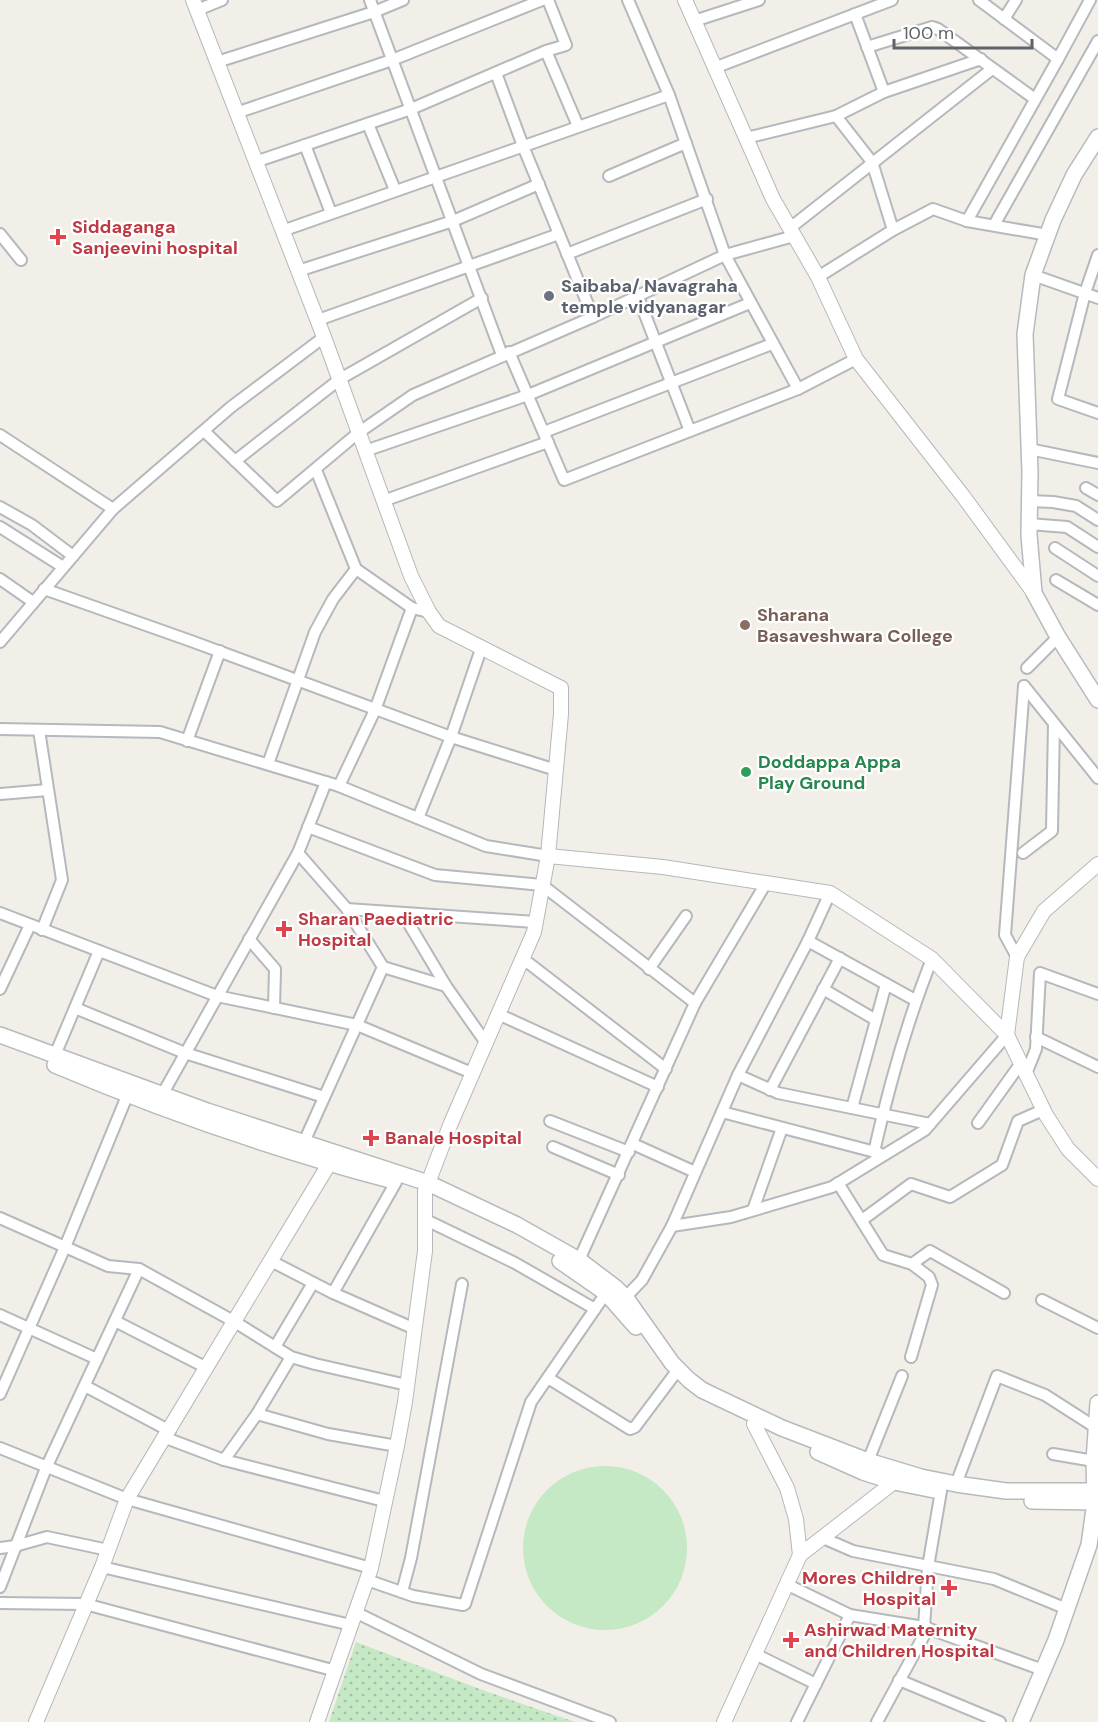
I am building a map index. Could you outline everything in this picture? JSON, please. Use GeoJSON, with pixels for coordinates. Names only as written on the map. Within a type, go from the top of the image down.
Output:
{"type":"FeatureCollection","features":[{"type":"Feature","properties":{"kind":"main road"},"geometry":{"type":"LineString","coordinates":[[1095,146],[1074,175],[1033,275],[1025,334],[1029,524],[1034,593],[1058,637],[1098,700]]}},
{"type":"Feature","properties":{"kind":"main road"},"geometry":{"type":"LineString","coordinates":[[0,1035],[162,1095],[304,1142],[426,1187],[517,1225],[598,1273],[672,1363],[702,1390],[782,1428],[868,1461],[921,1477],[1006,1491],[1097,1496]]}},
{"type":"Feature","properties":{"kind":"main road"},"geometry":{"type":"LineString","coordinates":[[0,1044],[127,1096],[329,1164],[396,1182],[426,1187],[571,1267],[622,1302],[674,1375],[691,1390],[754,1424],[863,1472],[894,1482],[988,1500],[1097,1496]]}},
{"type":"Feature","properties":{"kind":"main road"},"geometry":{"type":"LineString","coordinates":[[1021,1722],[1067,1609],[1089,1545],[1097,1496],[1094,1461],[1098,1403]]}},
{"type":"Feature","properties":{"kind":"street"},"geometry":{"type":"LineString","coordinates":[[222,0],[195,5],[318,320],[411,576],[429,612],[439,626],[561,688],[561,714],[548,856],[534,932],[472,1073],[426,1187],[425,1251],[397,1446],[369,1574],[317,1722]]}},
{"type":"Feature","properties":{"kind":"street"},"geometry":{"type":"LineString","coordinates":[[370,0],[482,298],[506,353],[528,395],[564,480],[798,389],[856,359]]}},
{"type":"Feature","properties":{"kind":"street"},"geometry":{"type":"LineString","coordinates":[[217,62],[374,12],[403,0]]}},
{"type":"Feature","properties":{"kind":"street"},"geometry":{"type":"LineString","coordinates":[[236,113],[392,60],[542,0]]}},
{"type":"Feature","properties":{"kind":"street"},"geometry":{"type":"LineString","coordinates":[[255,162],[411,109],[546,51],[566,45],[548,0]]}},
{"type":"Feature","properties":{"kind":"street"},"geometry":{"type":"LineString","coordinates":[[628,0],[669,95],[725,255],[798,389]]}},
{"type":"Feature","properties":{"kind":"street"},"geometry":{"type":"LineString","coordinates":[[685,0],[773,198],[818,277],[856,359],[963,496],[1034,593]]}},
{"type":"Feature","properties":{"kind":"street"},"geometry":{"type":"LineString","coordinates":[[694,21],[759,0]]}},
{"type":"Feature","properties":{"kind":"street"},"geometry":{"type":"LineString","coordinates":[[714,68],[892,0]]}},
{"type":"Feature","properties":{"kind":"street"},"geometry":{"type":"LineString","coordinates":[[979,0],[1058,59]]}},
{"type":"Feature","properties":{"kind":"street"},"geometry":{"type":"LineString","coordinates":[[1004,19],[1016,0]]}},
{"type":"Feature","properties":{"kind":"street"},"geometry":{"type":"LineString","coordinates":[[968,221],[1090,0]]}},
{"type":"Feature","properties":{"kind":"street"},"geometry":{"type":"LineString","coordinates":[[855,14],[884,92]]}},
{"type":"Feature","properties":{"kind":"street"},"geometry":{"type":"LineString","coordinates":[[867,47],[932,27],[981,59],[1035,99]]}},
{"type":"Feature","properties":{"kind":"street"},"geometry":{"type":"LineString","coordinates":[[994,225],[1098,41]]}},
{"type":"Feature","properties":{"kind":"street"},"geometry":{"type":"LineString","coordinates":[[546,51],[578,126]]}},
{"type":"Feature","properties":{"kind":"street"},"geometry":{"type":"LineString","coordinates":[[746,138],[836,116],[884,92],[981,59]]}},
{"type":"Feature","properties":{"kind":"street"},"geometry":{"type":"LineString","coordinates":[[204,431],[277,501],[358,433],[413,395],[593,317],[725,255],[792,232],[872,162],[992,69]]}},
{"type":"Feature","properties":{"kind":"street"},"geometry":{"type":"LineString","coordinates":[[496,73],[523,146],[593,317]]}},
{"type":"Feature","properties":{"kind":"street"},"geometry":{"type":"LineString","coordinates":[[282,231],[669,95]]}},
{"type":"Feature","properties":{"kind":"street"},"geometry":{"type":"LineString","coordinates":[[836,116],[872,162],[893,230]]}},
{"type":"Feature","properties":{"kind":"street"},"geometry":{"type":"LineString","coordinates":[[368,124],[395,190]]}},
{"type":"Feature","properties":{"kind":"street"},"geometry":{"type":"LineString","coordinates":[[609,176],[686,143]]}},
{"type":"Feature","properties":{"kind":"street"},"geometry":{"type":"LineString","coordinates":[[305,145],[331,213]]}},
{"type":"Feature","properties":{"kind":"street"},"geometry":{"type":"LineString","coordinates":[[298,271],[453,221],[539,184]]}},
{"type":"Feature","properties":{"kind":"street"},"geometry":{"type":"LineString","coordinates":[[567,254],[707,199]]}},
{"type":"Feature","properties":{"kind":"street"},"geometry":{"type":"LineString","coordinates":[[818,277],[893,230],[933,209],[968,221],[1048,235]]}},
{"type":"Feature","properties":{"kind":"street"},"geometry":{"type":"LineString","coordinates":[[0,234],[21,260]]}},
{"type":"Feature","properties":{"kind":"street"},"geometry":{"type":"LineString","coordinates":[[318,320],[559,234]]}},
{"type":"Feature","properties":{"kind":"street"},"geometry":{"type":"LineString","coordinates":[[1098,255],[1085,294],[1058,399],[1098,412]]}},
{"type":"Feature","properties":{"kind":"street"},"geometry":{"type":"LineString","coordinates":[[1033,275],[1098,298]]}},
{"type":"Feature","properties":{"kind":"street"},"geometry":{"type":"LineString","coordinates":[[638,294],[690,431]]}},
{"type":"Feature","properties":{"kind":"street"},"geometry":{"type":"LineString","coordinates":[[235,461],[340,379],[482,298]]}},
{"type":"Feature","properties":{"kind":"street"},"geometry":{"type":"LineString","coordinates":[[365,451],[528,395],[750,303]]}},
{"type":"Feature","properties":{"kind":"street"},"geometry":{"type":"LineString","coordinates":[[0,642],[113,509],[231,407],[324,337]]}},
{"type":"Feature","properties":{"kind":"street"},"geometry":{"type":"LineString","coordinates":[[383,501],[772,344]]}},
{"type":"Feature","properties":{"kind":"street"},"geometry":{"type":"LineString","coordinates":[[0,435],[113,509]]}},
{"type":"Feature","properties":{"kind":"street"},"geometry":{"type":"LineString","coordinates":[[1029,449],[1098,462]]}},
{"type":"Feature","properties":{"kind":"street"},"geometry":{"type":"LineString","coordinates":[[316,470],[356,569],[412,608],[429,612]]}},
{"type":"Feature","properties":{"kind":"street"},"geometry":{"type":"LineString","coordinates":[[1086,488],[1098,495]]}},
{"type":"Feature","properties":{"kind":"street"},"geometry":{"type":"LineString","coordinates":[[1029,501],[1076,506],[1098,520]]}},
{"type":"Feature","properties":{"kind":"street"},"geometry":{"type":"LineString","coordinates":[[0,507],[32,525],[73,556]]}},
{"type":"Feature","properties":{"kind":"street"},"geometry":{"type":"LineString","coordinates":[[1029,524],[1067,527],[1098,548]]}},
{"type":"Feature","properties":{"kind":"street"},"geometry":{"type":"LineString","coordinates":[[0,526],[63,567]]}},
{"type":"Feature","properties":{"kind":"street"},"geometry":{"type":"LineString","coordinates":[[1055,548],[1098,576]]}},
{"type":"Feature","properties":{"kind":"street"},"geometry":{"type":"LineString","coordinates":[[268,765],[315,632],[333,599],[356,569]]}},
{"type":"Feature","properties":{"kind":"street"},"geometry":{"type":"LineString","coordinates":[[0,579],[33,602]]}},
{"type":"Feature","properties":{"kind":"street"},"geometry":{"type":"LineString","coordinates":[[1056,580],[1098,605]]}},
{"type":"Feature","properties":{"kind":"street"},"geometry":{"type":"LineString","coordinates":[[44,589],[220,651],[451,737],[556,770]]}},
{"type":"Feature","properties":{"kind":"street"},"geometry":{"type":"LineString","coordinates":[[339,786],[375,710],[412,608]]}},
{"type":"Feature","properties":{"kind":"street"},"geometry":{"type":"LineString","coordinates":[[1027,668],[1058,637]]}},
{"type":"Feature","properties":{"kind":"street"},"geometry":{"type":"LineString","coordinates":[[418,818],[451,737],[481,649]]}},
{"type":"Feature","properties":{"kind":"street"},"geometry":{"type":"LineString","coordinates":[[188,741],[220,651]]}},
{"type":"Feature","properties":{"kind":"street"},"geometry":{"type":"LineString","coordinates":[[1017,957],[1005,935],[1024,686],[1098,778]]}},
{"type":"Feature","properties":{"kind":"street"},"geometry":{"type":"LineString","coordinates":[[1023,853],[1052,831],[1054,724]]}},
{"type":"Feature","properties":{"kind":"street"},"geometry":{"type":"LineString","coordinates":[[0,729],[160,732],[339,786],[486,846],[548,856],[663,867],[830,893],[932,959],[1006,1035],[1044,1110],[1068,1149],[1098,1179]]}},
{"type":"Feature","properties":{"kind":"street"},"geometry":{"type":"LineString","coordinates":[[39,730],[62,880],[42,930]]}},
{"type":"Feature","properties":{"kind":"street"},"geometry":{"type":"LineString","coordinates":[[162,1095],[298,853],[326,782]]}},
{"type":"Feature","properties":{"kind":"street"},"geometry":{"type":"LineString","coordinates":[[0,794],[48,790]]}},
{"type":"Feature","properties":{"kind":"street"},"geometry":{"type":"LineString","coordinates":[[308,827],[435,875],[542,885],[695,1003]]}},
{"type":"Feature","properties":{"kind":"street"},"geometry":{"type":"LineString","coordinates":[[298,853],[347,909],[383,967],[446,986]]}},
{"type":"Feature","properties":{"kind":"street"},"geometry":{"type":"LineString","coordinates":[[672,1226],[731,1217],[832,1187],[880,1153],[925,1130],[1006,1035],[1017,957],[1044,911],[1098,864]]}},
{"type":"Feature","properties":{"kind":"street"},"geometry":{"type":"LineString","coordinates":[[579,1260],[695,1003],[766,883]]}},
{"type":"Feature","properties":{"kind":"street"},"geometry":{"type":"LineString","coordinates":[[622,1302],[642,1280],[672,1226],[738,1075],[808,941],[830,893]]}},
{"type":"Feature","properties":{"kind":"street"},"geometry":{"type":"LineString","coordinates":[[347,909],[403,915],[535,922]]}},
{"type":"Feature","properties":{"kind":"street"},"geometry":{"type":"LineString","coordinates":[[403,915],[446,986],[486,1042]]}},
{"type":"Feature","properties":{"kind":"street"},"geometry":{"type":"LineString","coordinates":[[649,969],[686,916]]}},
{"type":"Feature","properties":{"kind":"street"},"geometry":{"type":"LineString","coordinates":[[2,918],[30,925],[217,996],[357,1025],[472,1073]]}},
{"type":"Feature","properties":{"kind":"street"},"geometry":{"type":"LineString","coordinates":[[0,988],[30,925]]}},
{"type":"Feature","properties":{"kind":"street"},"geometry":{"type":"LineString","coordinates":[[249,939],[275,969],[274,1008]]}},
{"type":"Feature","properties":{"kind":"street"},"geometry":{"type":"LineString","coordinates":[[808,941],[915,1000]]}},
{"type":"Feature","properties":{"kind":"street"},"geometry":{"type":"LineString","coordinates":[[55,1055],[99,951]]}},
{"type":"Feature","properties":{"kind":"street"},"geometry":{"type":"LineString","coordinates":[[522,958],[666,1069]]}},
{"type":"Feature","properties":{"kind":"street"},"geometry":{"type":"LineString","coordinates":[[770,1090],[840,958]]}},
{"type":"Feature","properties":{"kind":"street"},"geometry":{"type":"LineString","coordinates":[[880,1153],[883,1114],[915,1000],[932,959]]}},
{"type":"Feature","properties":{"kind":"street"},"geometry":{"type":"LineString","coordinates":[[304,1142],[383,967]]}},
{"type":"Feature","properties":{"kind":"street"},"geometry":{"type":"LineString","coordinates":[[978,1123],[1023,1069],[1036,1049],[1040,973],[1098,994]]}},
{"type":"Feature","properties":{"kind":"street"},"geometry":{"type":"LineString","coordinates":[[852,1108],[886,984]]}},
{"type":"Feature","properties":{"kind":"street"},"geometry":{"type":"LineString","coordinates":[[823,989],[876,1020]]}},
{"type":"Feature","properties":{"kind":"street"},"geometry":{"type":"LineString","coordinates":[[75,1008],[186,1053],[324,1097]]}},
{"type":"Feature","properties":{"kind":"street"},"geometry":{"type":"LineString","coordinates":[[498,1014],[658,1087]]}},
{"type":"Feature","properties":{"kind":"street"},"geometry":{"type":"LineString","coordinates":[[1036,1037],[1098,1067]]}},
{"type":"Feature","properties":{"kind":"street"},"geometry":{"type":"LineString","coordinates":[[738,1075],[778,1094],[930,1124]]}},
{"type":"Feature","properties":{"kind":"street"},"geometry":{"type":"LineString","coordinates":[[0,1394],[65,1247],[127,1096]]}},
{"type":"Feature","properties":{"kind":"street"},"geometry":{"type":"LineString","coordinates":[[862,1220],[911,1184],[950,1197],[1002,1165],[1018,1121],[1044,1110]]}},
{"type":"Feature","properties":{"kind":"street"},"geometry":{"type":"LineString","coordinates":[[722,1112],[880,1153]]}},
{"type":"Feature","properties":{"kind":"street"},"geometry":{"type":"LineString","coordinates":[[550,1121],[695,1172]]}},
{"type":"Feature","properties":{"kind":"street"},"geometry":{"type":"LineString","coordinates":[[753,1210],[782,1128]]}},
{"type":"Feature","properties":{"kind":"street"},"geometry":{"type":"LineString","coordinates":[[553,1147],[619,1175]]}},
{"type":"Feature","properties":{"kind":"street"},"geometry":{"type":"LineString","coordinates":[[36,1722],[102,1567],[127,1499],[329,1164]]}},
{"type":"Feature","properties":{"kind":"street"},"geometry":{"type":"LineString","coordinates":[[333,1293],[396,1182]]}},
{"type":"Feature","properties":{"kind":"street"},"geometry":{"type":"LineString","coordinates":[[838,1183],[884,1255],[912,1264],[928,1277],[932,1285],[910,1357]]}},
{"type":"Feature","properties":{"kind":"street"},"geometry":{"type":"LineString","coordinates":[[0,1218],[108,1266],[139,1269],[235,1322],[291,1357],[407,1385]]}},
{"type":"Feature","properties":{"kind":"street"},"geometry":{"type":"LineString","coordinates":[[424,1219],[515,1263],[595,1309]]}},
{"type":"Feature","properties":{"kind":"street"},"geometry":{"type":"LineString","coordinates":[[912,1264],[930,1251],[1004,1293]]}},
{"type":"Feature","properties":{"kind":"street"},"geometry":{"type":"LineString","coordinates":[[271,1261],[333,1293],[415,1329]]}},
{"type":"Feature","properties":{"kind":"street"},"geometry":{"type":"LineString","coordinates":[[0,1587],[46,1468],[139,1269]]}},
{"type":"Feature","properties":{"kind":"street"},"geometry":{"type":"LineString","coordinates":[[275,1347],[313,1283]]}},
{"type":"Feature","properties":{"kind":"street"},"geometry":{"type":"LineString","coordinates":[[402,1592],[411,1558],[462,1284]]}},
{"type":"Feature","properties":{"kind":"street"},"geometry":{"type":"LineString","coordinates":[[0,1448],[127,1499],[369,1574],[402,1592],[463,1605],[531,1402],[606,1293]]}},
{"type":"Feature","properties":{"kind":"street"},"geometry":{"type":"LineString","coordinates":[[1042,1300],[1098,1328]]}},
{"type":"Feature","properties":{"kind":"street"},"geometry":{"type":"LineString","coordinates":[[0,1315],[97,1359]]}},
{"type":"Feature","properties":{"kind":"street"},"geometry":{"type":"LineString","coordinates":[[115,1321],[207,1368]]}},
{"type":"Feature","properties":{"kind":"street"},"geometry":{"type":"LineString","coordinates":[[224,1460],[257,1414],[291,1357]]}},
{"type":"Feature","properties":{"kind":"street"},"geometry":{"type":"LineString","coordinates":[[548,1378],[630,1430],[674,1375]]}},
{"type":"Feature","properties":{"kind":"street"},"geometry":{"type":"LineString","coordinates":[[868,1461],[902,1376]]}},
{"type":"Feature","properties":{"kind":"street"},"geometry":{"type":"LineString","coordinates":[[956,1484],[998,1376],[1045,1395],[1095,1427]]}},
{"type":"Feature","properties":{"kind":"street"},"geometry":{"type":"LineString","coordinates":[[85,1386],[167,1434],[224,1460],[384,1501]]}},
{"type":"Feature","properties":{"kind":"street"},"geometry":{"type":"LineString","coordinates":[[257,1414],[328,1434],[397,1446]]}},
{"type":"Feature","properties":{"kind":"street"},"geometry":{"type":"LineString","coordinates":[[754,1424],[787,1488],[796,1519],[800,1555]]}},
{"type":"Feature","properties":{"kind":"street"},"geometry":{"type":"LineString","coordinates":[[1053,1454],[1094,1461]]}},
{"type":"Feature","properties":{"kind":"street"},"geometry":{"type":"LineString","coordinates":[[724,1722],[800,1555],[894,1482]]}},
{"type":"Feature","properties":{"kind":"street"},"geometry":{"type":"LineString","coordinates":[[877,1722],[926,1627],[928,1567],[941,1491]]}},
{"type":"Feature","properties":{"kind":"street"},"geometry":{"type":"LineString","coordinates":[[0,1548],[47,1537],[108,1551]]}},
{"type":"Feature","properties":{"kind":"street"},"geometry":{"type":"LineString","coordinates":[[823,1538],[853,1551],[994,1579],[1067,1609]]}},
{"type":"Feature","properties":{"kind":"street"},"geometry":{"type":"LineString","coordinates":[[102,1567],[353,1619],[481,1674],[610,1722]]}},
{"type":"Feature","properties":{"kind":"street"},"geometry":{"type":"LineString","coordinates":[[786,1584],[850,1616],[926,1627],[1043,1670]]}},
{"type":"Feature","properties":{"kind":"street"},"geometry":{"type":"LineString","coordinates":[[0,1603],[85,1604],[336,1671]]}},
{"type":"Feature","properties":{"kind":"street"},"geometry":{"type":"LineString","coordinates":[[797,1722],[850,1616]]}},
{"type":"Feature","properties":{"kind":"street"},"geometry":{"type":"LineString","coordinates":[[755,1654],[816,1683]]}},
{"type":"Feature","properties":{"kind":"street"},"geometry":{"type":"LineString","coordinates":[[899,1680],[1000,1722]]}},
{"type":"Feature","properties":{"kind":"green space"},"geometry":{"type":"Polygon","coordinates":[[[605,1466],[636,1473],[663,1490],[680,1517],[687,1548],[680,1579],[663,1606],[636,1623],[605,1630],[574,1623],[547,1606],[530,1579],[523,1548],[530,1517],[547,1490],[574,1473],[605,1466]]]}},
{"type":"Feature","properties":{"kind":"green space"},"geometry":{"type":"Polygon","coordinates":[[[356,1642],[485,1691],[575,1722],[329,1722],[356,1642]]]}},
{"type":"Feature","properties":{"kind":"place","name":"Siddaganga Sanjeevini hospital"},"geometry":{"type":"Point","coordinates":[58,237]}},
{"type":"Feature","properties":{"kind":"place","name":"Saibaba/ Navagraha temple vidyanagar"},"geometry":{"type":"Point","coordinates":[549,296]}},
{"type":"Feature","properties":{"kind":"place","name":"Sharana Basaveshwara College"},"geometry":{"type":"Point","coordinates":[745,625]}},
{"type":"Feature","properties":{"kind":"place","name":"Doddappa Appa Play Ground"},"geometry":{"type":"Point","coordinates":[746,772]}},
{"type":"Feature","properties":{"kind":"place","name":"Sharan Paediatric Hospital"},"geometry":{"type":"Point","coordinates":[284,929]}},
{"type":"Feature","properties":{"kind":"place","name":"Banale Hospital"},"geometry":{"type":"Point","coordinates":[371,1138]}},
{"type":"Feature","properties":{"kind":"place","name":"Mores Children Hospital"},"geometry":{"type":"Point","coordinates":[949,1588]}},
{"type":"Feature","properties":{"kind":"place","name":"Ashirwad Maternity and Children Hospital"},"geometry":{"type":"Point","coordinates":[791,1640]}}]}
